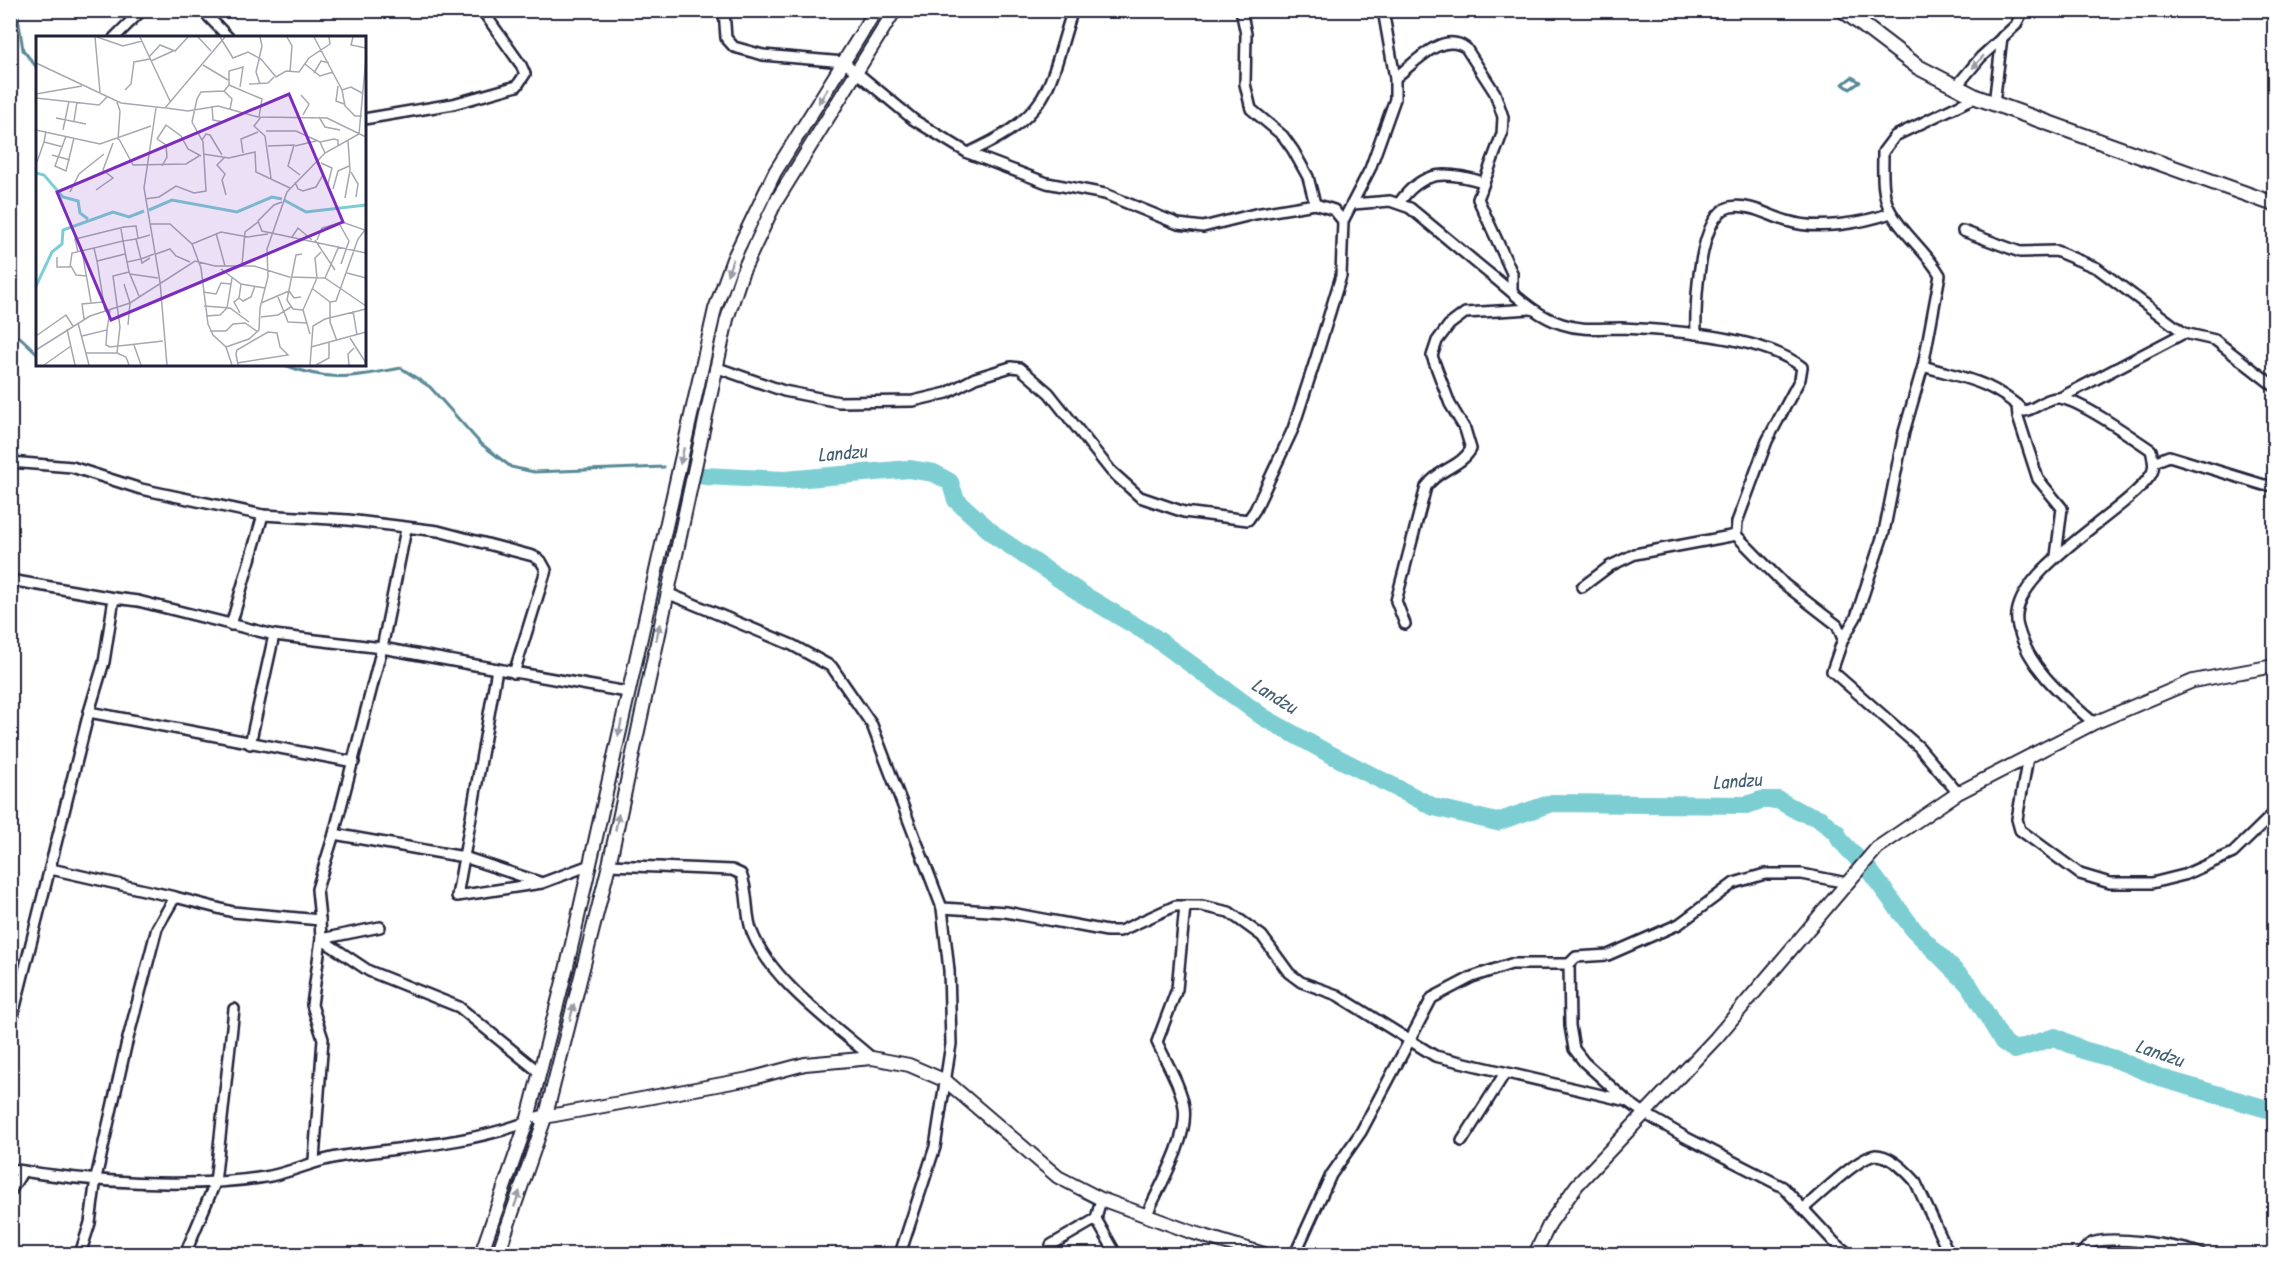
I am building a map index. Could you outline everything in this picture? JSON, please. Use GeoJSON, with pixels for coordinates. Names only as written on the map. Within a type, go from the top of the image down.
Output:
{"type":"FeatureCollection","features":[{"type":"Feature","properties":{"kind":"main road"},"geometry":{"type":"LineString","coordinates":[[1843,10],[1918,67],[1955,88],[2274,204]]}},
{"type":"Feature","properties":{"kind":"street"},"geometry":{"type":"LineString","coordinates":[[116,36],[142,10]]}},
{"type":"Feature","properties":{"kind":"street"},"geometry":{"type":"LineString","coordinates":[[202,10],[227,36]]}},
{"type":"Feature","properties":{"kind":"street"},"geometry":{"type":"LineString","coordinates":[[366,119],[409,114],[517,86],[525,74],[521,65],[482,10]]}},
{"type":"Feature","properties":{"kind":"street"},"geometry":{"type":"LineString","coordinates":[[724,10],[726,38],[734,47],[763,55],[844,62],[914,120],[968,153],[1047,183],[1105,194],[1178,224],[1203,227],[1255,214],[1315,204],[1334,210],[1343,220]]}},
{"type":"Feature","properties":{"kind":"street"},"geometry":{"type":"LineString","coordinates":[[481,1254],[526,1122],[539,1072],[590,865],[627,692],[715,309],[751,218],[775,172],[876,10]]}},
{"type":"Feature","properties":{"kind":"street"},"geometry":{"type":"LineString","coordinates":[[498,1254],[546,1115],[609,865],[715,367],[742,273],[775,203],[895,10]]}},
{"type":"Feature","properties":{"kind":"street"},"geometry":{"type":"LineString","coordinates":[[968,153],[1000,138],[1023,120],[1042,98],[1073,10]]}},
{"type":"Feature","properties":{"kind":"street"},"geometry":{"type":"LineString","coordinates":[[1241,10],[1246,34],[1247,97],[1251,110],[1283,136],[1293,150],[1308,177],[1315,204]]}},
{"type":"Feature","properties":{"kind":"street"},"geometry":{"type":"LineString","coordinates":[[715,367],[784,391],[839,402],[913,401],[947,393],[975,378],[1011,367],[1020,368],[1049,393],[1111,471],[1140,497],[1184,512],[1248,520],[1256,510],[1293,429],[1341,276],[1343,220],[1353,204],[1388,124],[1395,99],[1395,78],[1383,10]]}},
{"type":"Feature","properties":{"kind":"street"},"geometry":{"type":"LineString","coordinates":[[1955,88],[2016,25],[2023,10]]}},
{"type":"Feature","properties":{"kind":"street"},"geometry":{"type":"LineString","coordinates":[[1994,104],[2002,37]]}},
{"type":"Feature","properties":{"kind":"street"},"geometry":{"type":"LineString","coordinates":[[1395,78],[1436,46],[1450,41],[1466,48],[1495,93],[1503,117],[1502,134],[1478,200],[1510,267],[1512,292]]}},
{"type":"Feature","properties":{"kind":"street"},"geometry":{"type":"LineString","coordinates":[[1959,794],[1919,747],[1832,671],[1843,639],[1856,617],[1884,532],[1904,432],[1923,366],[1940,275],[1933,263],[1891,213],[1886,200],[1883,152],[1888,142],[1931,117],[1976,97]]}},
{"type":"Feature","properties":{"kind":"street"},"geometry":{"type":"LineString","coordinates":[[1399,203],[1418,183],[1436,175],[1457,174],[1483,182]]}},
{"type":"Feature","properties":{"kind":"street"},"geometry":{"type":"LineString","coordinates":[[1353,204],[1399,203],[1433,227],[1531,309],[1560,323],[1581,329],[1621,328],[1696,334],[1762,346],[1793,360],[1802,367],[1800,379],[1767,441],[1737,522],[1736,534],[1784,584],[1837,625],[1843,639]]}},
{"type":"Feature","properties":{"kind":"street"},"geometry":{"type":"LineString","coordinates":[[1696,334],[1697,274],[1706,240],[1723,211],[1730,207],[1742,207],[1788,222],[1822,224],[1872,220],[1891,213]]}},
{"type":"Feature","properties":{"kind":"street"},"geometry":{"type":"LineString","coordinates":[[1964,231],[2020,252],[2056,251],[2097,268],[2184,333],[2215,340],[2274,386]]}},
{"type":"Feature","properties":{"kind":"street"},"geometry":{"type":"LineString","coordinates":[[1405,624],[1396,601],[1426,487],[1434,475],[1466,457],[1471,449],[1465,429],[1450,404],[1432,357],[1437,341],[1449,325],[1465,313],[1531,309]]}},
{"type":"Feature","properties":{"kind":"street"},"geometry":{"type":"LineString","coordinates":[[1923,366],[1986,383],[2024,411],[2032,410],[2047,400],[2060,398],[2184,333]]}},
{"type":"Feature","properties":{"kind":"street"},"geometry":{"type":"LineString","coordinates":[[2060,398],[2087,411],[2151,450],[2154,462],[2151,475],[2128,499],[2056,556],[2021,600],[2017,625],[2046,681],[2094,723]]}},
{"type":"Feature","properties":{"kind":"street"},"geometry":{"type":"LineString","coordinates":[[2017,405],[2018,417],[2038,479],[2062,508],[2056,556]]}},
{"type":"Feature","properties":{"kind":"street"},"geometry":{"type":"LineString","coordinates":[[2154,462],[2169,456],[2264,485],[2274,485]]}},
{"type":"Feature","properties":{"kind":"street"},"geometry":{"type":"LineString","coordinates":[[10,462],[72,468],[141,489],[262,515],[348,520],[406,529],[438,531],[518,551],[542,561],[546,570],[542,590],[514,673]]}},
{"type":"Feature","properties":{"kind":"street"},"geometry":{"type":"LineString","coordinates":[[231,625],[262,515]]}},
{"type":"Feature","properties":{"kind":"street"},"geometry":{"type":"LineString","coordinates":[[314,1160],[323,1039],[312,1005],[321,939],[317,888],[354,762],[382,648],[406,529]]}},
{"type":"Feature","properties":{"kind":"street"},"geometry":{"type":"LineString","coordinates":[[1582,587],[1610,566],[1635,554],[1736,534]]}},
{"type":"Feature","properties":{"kind":"street"},"geometry":{"type":"LineString","coordinates":[[10,580],[138,601],[274,635],[382,648],[627,692]]}},
{"type":"Feature","properties":{"kind":"street"},"geometry":{"type":"LineString","coordinates":[[667,592],[792,645],[832,667],[872,725],[942,908],[951,1044],[934,1146],[900,1254]]}},
{"type":"Feature","properties":{"kind":"street"},"geometry":{"type":"LineString","coordinates":[[10,1027],[89,712],[104,662],[114,598]]}},
{"type":"Feature","properties":{"kind":"street"},"geometry":{"type":"LineString","coordinates":[[250,744],[274,635]]}},
{"type":"Feature","properties":{"kind":"street"},"geometry":{"type":"LineString","coordinates":[[1535,1254],[1550,1223],[1577,1185],[1716,1038],[1877,848],[1959,794],[2094,723],[2193,681],[2274,666]]}},
{"type":"Feature","properties":{"kind":"street"},"geometry":{"type":"LineString","coordinates":[[497,669],[457,896],[542,883],[590,865]]}},
{"type":"Feature","properties":{"kind":"street"},"geometry":{"type":"LineString","coordinates":[[89,712],[354,762]]}},
{"type":"Feature","properties":{"kind":"street"},"geometry":{"type":"LineString","coordinates":[[2028,757],[2017,819],[2020,830],[2080,874],[2110,883],[2152,883],[2184,876],[2233,852],[2274,813]]}},
{"type":"Feature","properties":{"kind":"street"},"geometry":{"type":"LineString","coordinates":[[334,834],[464,857],[542,883]]}},
{"type":"Feature","properties":{"kind":"street"},"geometry":{"type":"LineString","coordinates":[[609,865],[732,870],[741,874],[751,931],[766,958],[790,984],[872,1058]]}},
{"type":"Feature","properties":{"kind":"street"},"geometry":{"type":"LineString","coordinates":[[51,869],[233,912],[320,920]]}},
{"type":"Feature","properties":{"kind":"street"},"geometry":{"type":"LineString","coordinates":[[1294,1254],[1331,1175],[1361,1132],[1432,998],[1472,977],[1510,964],[1569,964],[1576,957],[1608,955],[1679,924],[1734,883],[1774,874],[1802,874],[1847,883]]}},
{"type":"Feature","properties":{"kind":"street"},"geometry":{"type":"LineString","coordinates":[[80,1254],[90,1223],[96,1178],[126,1046],[157,928],[175,897]]}},
{"type":"Feature","properties":{"kind":"street"},"geometry":{"type":"LineString","coordinates":[[942,908],[1006,912],[1107,931],[1120,931],[1175,906],[1202,906],[1229,912],[1262,936],[1289,973],[1301,982],[1337,995],[1436,1056],[1627,1101]]}},
{"type":"Feature","properties":{"kind":"street"},"geometry":{"type":"LineString","coordinates":[[1146,1216],[1178,1144],[1185,1119],[1184,1105],[1157,1042],[1177,989],[1185,906]]}},
{"type":"Feature","properties":{"kind":"street"},"geometry":{"type":"LineString","coordinates":[[321,939],[381,927]]}},
{"type":"Feature","properties":{"kind":"street"},"geometry":{"type":"LineString","coordinates":[[321,939],[369,971],[459,1007],[539,1072]]}},
{"type":"Feature","properties":{"kind":"street"},"geometry":{"type":"LineString","coordinates":[[1569,964],[1569,1015],[1574,1049],[1627,1101],[1644,1113],[1684,1137],[1783,1187],[1834,1242],[1849,1254]]}},
{"type":"Feature","properties":{"kind":"street"},"geometry":{"type":"LineString","coordinates":[[185,1254],[215,1183],[234,1009]]}},
{"type":"Feature","properties":{"kind":"street"},"geometry":{"type":"LineString","coordinates":[[10,1169],[96,1178],[215,1183],[272,1176],[314,1160],[453,1142],[504,1131],[546,1115],[749,1079],[805,1064],[872,1058],[909,1065],[946,1081],[1058,1177],[1101,1199],[1264,1254]]}},
{"type":"Feature","properties":{"kind":"street"},"geometry":{"type":"LineString","coordinates":[[1462,1141],[1505,1073]]}},
{"type":"Feature","properties":{"kind":"street"},"geometry":{"type":"LineString","coordinates":[[1804,1208],[1862,1160],[1877,1155],[1907,1171],[1915,1181],[1949,1254]]}},
{"type":"Feature","properties":{"kind":"street"},"geometry":{"type":"LineString","coordinates":[[10,1192],[23,1172]]}},
{"type":"Feature","properties":{"kind":"street"},"geometry":{"type":"LineString","coordinates":[[1101,1199],[1096,1219],[1116,1254]]}},
{"type":"Feature","properties":{"kind":"street"},"geometry":{"type":"LineString","coordinates":[[1051,1245],[1096,1219]]}},
{"type":"Feature","properties":{"kind":"street"},"geometry":{"type":"LineString","coordinates":[[2081,1254],[2090,1244],[2106,1240],[2149,1244],[2201,1254]]}},
{"type":"Feature","properties":{"kind":"waterway"},"geometry":{"type":"LineString","coordinates":[[17,10],[23,50],[36,66]]}},
{"type":"Feature","properties":{"kind":"waterway"},"geometry":{"type":"LineString","coordinates":[[1852,77],[1860,82],[1850,89],[1843,84],[1852,77]]}},
{"type":"Feature","properties":{"kind":"waterway","name":"Landzu"},"geometry":{"type":"LineString","coordinates":[[10,335],[21,338],[36,352]]}},
{"type":"Feature","properties":{"kind":"waterway","name":"Landzu"},"geometry":{"type":"LineString","coordinates":[[288,366],[328,376],[354,376],[401,368],[430,387],[480,443],[511,467],[534,472],[664,467]]}},
{"type":"Feature","properties":{"kind":"waterway","name":"Landzu"},"geometry":{"type":"LineString","coordinates":[[704,476],[785,480],[909,469],[934,473],[950,482],[956,500],[997,537],[1082,594],[1154,637],[1263,717],[1434,807],[1497,822],[1552,803],[1747,805],[1761,800],[1778,800],[1800,812],[1819,818],[1837,833],[1840,840],[1857,858]]}},
{"type":"Feature","properties":{"kind":"waterway","name":"Landzu"},"geometry":{"type":"LineString","coordinates":[[1869,870],[1914,930],[1969,985],[2003,1042],[2015,1050],[2055,1037],[2083,1050],[2115,1059],[2164,1079],[2274,1111]]}}]}
